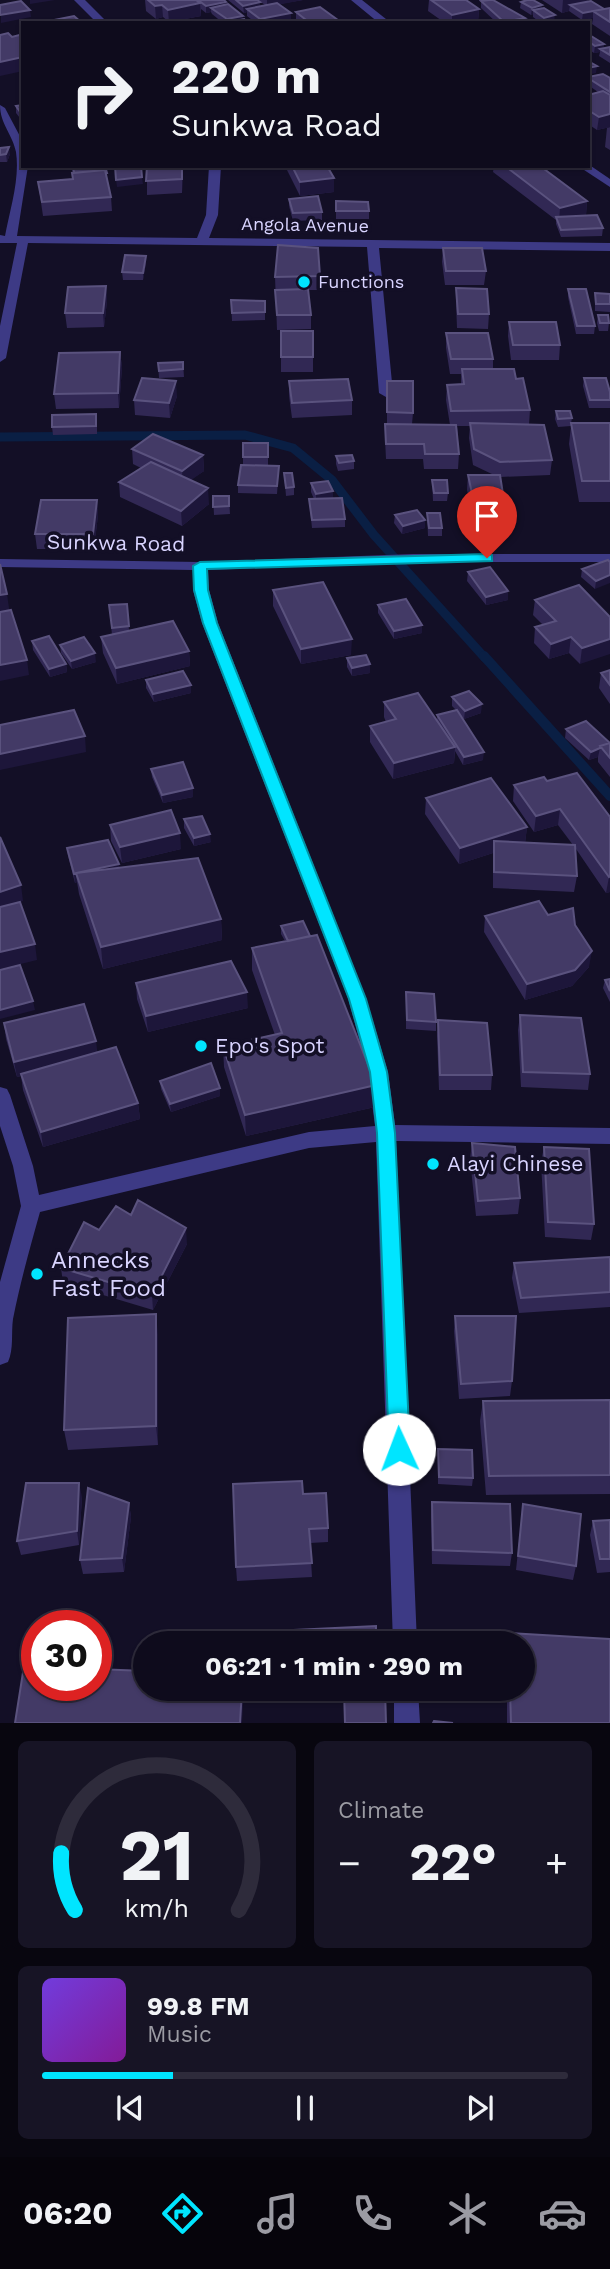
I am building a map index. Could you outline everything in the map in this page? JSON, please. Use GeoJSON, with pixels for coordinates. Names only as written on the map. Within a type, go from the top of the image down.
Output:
{"type":"FeatureCollection","features":[{"type":"Feature","properties":{"kind":"street"},"geometry":{"type":"LineString","coordinates":[[79,0],[101,21]]}},
{"type":"Feature","properties":{"kind":"street"},"geometry":{"type":"LineString","coordinates":[[356,0],[383,21]]}},
{"type":"Feature","properties":{"kind":"street"},"geometry":{"type":"LineString","coordinates":[[0,108],[20,149],[21,157]]}},
{"type":"Feature","properties":{"kind":"street"},"geometry":{"type":"LineString","coordinates":[[0,358],[11,239],[22,168]]}},
{"type":"Feature","properties":{"kind":"street"},"geometry":{"type":"LineString","coordinates":[[202,241],[212,215],[215,168]]}},
{"type":"Feature","properties":{"kind":"street"},"geometry":{"type":"LineString","coordinates":[[586,168],[610,184]]}},
{"type":"Feature","properties":{"kind":"street","name":"Angola Avenue"},"geometry":{"type":"LineString","coordinates":[[11,239],[610,247]]}},
{"type":"Feature","properties":{"kind":"street"},"geometry":{"type":"LineString","coordinates":[[373,244],[386,393]]}},
{"type":"Feature","properties":{"kind":"street","name":"Sunkwa Road"},"geometry":{"type":"LineString","coordinates":[[0,563],[200,566],[413,558],[610,558]]}},
{"type":"Feature","properties":{"kind":"street"},"geometry":{"type":"LineString","coordinates":[[200,566],[201,590],[210,623],[358,999],[379,1072],[386,1133],[405,1631]]}},
{"type":"Feature","properties":{"kind":"street"},"geometry":{"type":"LineString","coordinates":[[0,1095],[23,1166],[31,1206],[8,1292],[1,1327],[0,1355]]}},
{"type":"Feature","properties":{"kind":"street"},"geometry":{"type":"LineString","coordinates":[[31,1206],[309,1140],[386,1133],[610,1136]]}},
{"type":"Feature","properties":{"kind":"street"},"geometry":{"type":"LineString","coordinates":[[406,1701],[407,1723]]}},
{"type":"Feature","properties":{"kind":"building"},"geometry":{"type":"Polygon","coordinates":[[[148,0],[196,0],[200,3],[168,10],[162,5],[155,6],[148,0]]]}},
{"type":"Feature","properties":{"kind":"building"},"geometry":{"type":"Polygon","coordinates":[[[198,0],[224,0],[226,2],[206,6],[198,0]]]}},
{"type":"Feature","properties":{"kind":"building"},"geometry":{"type":"Polygon","coordinates":[[[236,0],[257,0],[260,2],[243,6],[236,0]]]}},
{"type":"Feature","properties":{"kind":"building"},"geometry":{"type":"Polygon","coordinates":[[[431,0],[466,0],[479,9],[452,15],[431,0]]]}},
{"type":"Feature","properties":{"kind":"building"},"geometry":{"type":"Polygon","coordinates":[[[493,0],[525,18],[503,21],[481,1],[493,0]]]}},
{"type":"Feature","properties":{"kind":"building"},"geometry":{"type":"Polygon","coordinates":[[[527,0],[542,5],[532,8],[521,2],[527,0]]]}},
{"type":"Feature","properties":{"kind":"building"},"geometry":{"type":"Polygon","coordinates":[[[21,1],[30,10],[0,15],[0,5],[21,1]]]}},
{"type":"Feature","properties":{"kind":"building"},"geometry":{"type":"Polygon","coordinates":[[[591,1],[604,9],[583,13],[570,5],[591,1]]]}},
{"type":"Feature","properties":{"kind":"building"},"geometry":{"type":"Polygon","coordinates":[[[277,3],[291,13],[260,19],[247,9],[277,3]]]}},
{"type":"Feature","properties":{"kind":"building"},"geometry":{"type":"Polygon","coordinates":[[[228,4],[243,16],[227,19],[211,8],[228,4]]]}},
{"type":"Feature","properties":{"kind":"building"},"geometry":{"type":"Polygon","coordinates":[[[320,7],[339,21],[307,21],[296,12],[320,7]]]}},
{"type":"Feature","properties":{"kind":"building"},"geometry":{"type":"Polygon","coordinates":[[[544,8],[555,15],[544,18],[533,10],[544,8]]]}},
{"type":"Feature","properties":{"kind":"building"},"geometry":{"type":"Polygon","coordinates":[[[610,8],[610,22],[593,11],[610,8]]]}},
{"type":"Feature","properties":{"kind":"building"},"geometry":{"type":"Polygon","coordinates":[[[74,16],[80,21],[49,21],[74,16]]]}},
{"type":"Feature","properties":{"kind":"building"},"geometry":{"type":"Polygon","coordinates":[[[8,33],[12,37],[21,35],[21,57],[0,62],[0,35],[8,33]]]}},
{"type":"Feature","properties":{"kind":"building"},"geometry":{"type":"Polygon","coordinates":[[[590,36],[604,44],[595,46],[590,42],[590,36]]]}},
{"type":"Feature","properties":{"kind":"building"},"geometry":{"type":"Polygon","coordinates":[[[610,47],[610,55],[600,49],[610,47]]]}},
{"type":"Feature","properties":{"kind":"building"},"geometry":{"type":"Polygon","coordinates":[[[603,74],[610,78],[610,92],[590,79],[590,77],[603,74]]]}},
{"type":"Feature","properties":{"kind":"building"},"geometry":{"type":"Polygon","coordinates":[[[603,91],[610,95],[610,114],[599,117],[590,111],[590,94],[603,91]]]}},
{"type":"Feature","properties":{"kind":"building"},"geometry":{"type":"Polygon","coordinates":[[[9,147],[6,154],[0,155],[0,148],[9,147]]]}},
{"type":"Feature","properties":{"kind":"building"},"geometry":{"type":"Polygon","coordinates":[[[73,168],[106,168],[107,173],[105,170],[74,173],[73,168]]]}},
{"type":"Feature","properties":{"kind":"building"},"geometry":{"type":"Polygon","coordinates":[[[115,168],[141,168],[142,177],[116,180],[115,168]]]}},
{"type":"Feature","properties":{"kind":"building"},"geometry":{"type":"Polygon","coordinates":[[[147,168],[182,168],[182,179],[146,181],[147,168]]]}},
{"type":"Feature","properties":{"kind":"building"},"geometry":{"type":"Polygon","coordinates":[[[293,168],[328,168],[334,178],[300,182],[293,168]]]}},
{"type":"Feature","properties":{"kind":"building"},"geometry":{"type":"Polygon","coordinates":[[[508,168],[543,168],[587,201],[560,208],[508,168]]]}},
{"type":"Feature","properties":{"kind":"building"},"geometry":{"type":"Polygon","coordinates":[[[105,170],[111,197],[42,202],[38,182],[73,179],[72,173],[105,170]]]}},
{"type":"Feature","properties":{"kind":"building"},"geometry":{"type":"Polygon","coordinates":[[[318,196],[322,212],[293,213],[289,199],[318,196]]]}},
{"type":"Feature","properties":{"kind":"building"},"geometry":{"type":"Polygon","coordinates":[[[336,201],[368,202],[369,211],[336,211],[336,201]]]}},
{"type":"Feature","properties":{"kind":"building"},"geometry":{"type":"Polygon","coordinates":[[[597,215],[603,228],[561,230],[556,217],[597,215]]]}},
{"type":"Feature","properties":{"kind":"building"},"geometry":{"type":"Polygon","coordinates":[[[278,245],[318,248],[320,276],[275,277],[278,245]]]}},
{"type":"Feature","properties":{"kind":"building"},"geometry":{"type":"Polygon","coordinates":[[[443,248],[482,248],[486,271],[446,271],[443,248]]]}},
{"type":"Feature","properties":{"kind":"building"},"geometry":{"type":"Polygon","coordinates":[[[125,255],[146,256],[143,273],[122,272],[125,255]]]}},
{"type":"Feature","properties":{"kind":"building"},"geometry":{"type":"Polygon","coordinates":[[[106,286],[103,313],[65,313],[68,287],[106,286]]]}},
{"type":"Feature","properties":{"kind":"building"},"geometry":{"type":"Polygon","coordinates":[[[456,288],[487,289],[489,314],[458,314],[456,288]]]}},
{"type":"Feature","properties":{"kind":"building"},"geometry":{"type":"Polygon","coordinates":[[[308,289],[311,315],[277,315],[275,290],[308,289]]]}},
{"type":"Feature","properties":{"kind":"building"},"geometry":{"type":"Polygon","coordinates":[[[568,289],[586,289],[595,326],[577,326],[568,289]]]}},
{"type":"Feature","properties":{"kind":"building"},"geometry":{"type":"Polygon","coordinates":[[[595,293],[610,294],[610,304],[596,304],[595,293]]]}},
{"type":"Feature","properties":{"kind":"building"},"geometry":{"type":"Polygon","coordinates":[[[231,300],[265,301],[265,312],[232,313],[231,300]]]}},
{"type":"Feature","properties":{"kind":"building"},"geometry":{"type":"Polygon","coordinates":[[[598,315],[608,315],[609,323],[600,323],[598,315]]]}},
{"type":"Feature","properties":{"kind":"building"},"geometry":{"type":"Polygon","coordinates":[[[509,322],[556,322],[560,345],[513,345],[509,322]]]}},
{"type":"Feature","properties":{"kind":"building"},"geometry":{"type":"Polygon","coordinates":[[[281,331],[313,331],[313,357],[281,357],[281,331]]]}},
{"type":"Feature","properties":{"kind":"building"},"geometry":{"type":"Polygon","coordinates":[[[446,333],[488,333],[493,359],[451,359],[446,333]]]}},
{"type":"Feature","properties":{"kind":"building"},"geometry":{"type":"Polygon","coordinates":[[[120,352],[118,393],[54,394],[59,353],[120,352]]]}},
{"type":"Feature","properties":{"kind":"building"},"geometry":{"type":"Polygon","coordinates":[[[183,362],[183,369],[159,371],[158,363],[183,362]]]}},
{"type":"Feature","properties":{"kind":"building"},"geometry":{"type":"Polygon","coordinates":[[[462,369],[514,369],[516,379],[523,378],[530,410],[451,411],[447,385],[464,384],[462,369]]]}},
{"type":"Feature","properties":{"kind":"building"},"geometry":{"type":"Polygon","coordinates":[[[142,378],[176,381],[169,403],[134,400],[142,378]]]}},
{"type":"Feature","properties":{"kind":"building"},"geometry":{"type":"Polygon","coordinates":[[[584,378],[606,378],[610,400],[590,400],[584,378]]]}},
{"type":"Feature","properties":{"kind":"building"},"geometry":{"type":"Polygon","coordinates":[[[348,379],[352,400],[292,403],[289,381],[348,379]]]}},
{"type":"Feature","properties":{"kind":"building"},"geometry":{"type":"Polygon","coordinates":[[[387,381],[413,381],[413,413],[387,412],[387,381]]]}},
{"type":"Feature","properties":{"kind":"building"},"geometry":{"type":"Polygon","coordinates":[[[556,411],[570,411],[572,418],[558,419],[556,411]]]}},
{"type":"Feature","properties":{"kind":"building"},"geometry":{"type":"Polygon","coordinates":[[[96,414],[96,426],[52,427],[52,415],[96,414]]]}},
{"type":"Feature","properties":{"kind":"building"},"geometry":{"type":"Polygon","coordinates":[[[470,423],[544,425],[552,460],[500,462],[474,449],[470,423]]]}},
{"type":"Feature","properties":{"kind":"building"},"geometry":{"type":"Polygon","coordinates":[[[571,423],[610,423],[610,481],[582,481],[571,423]]]}},
{"type":"Feature","properties":{"kind":"building"},"geometry":{"type":"Polygon","coordinates":[[[385,424],[456,425],[459,454],[425,454],[424,444],[386,444],[385,424]]]}},
{"type":"Feature","properties":{"kind":"building"},"geometry":{"type":"Polygon","coordinates":[[[153,434],[203,455],[182,471],[132,449],[153,434]]]}},
{"type":"Feature","properties":{"kind":"building"},"geometry":{"type":"Polygon","coordinates":[[[243,443],[268,443],[268,457],[243,457],[243,443]]]}},
{"type":"Feature","properties":{"kind":"building"},"geometry":{"type":"Polygon","coordinates":[[[352,455],[354,461],[339,463],[336,456],[352,455]]]}},
{"type":"Feature","properties":{"kind":"building"},"geometry":{"type":"Polygon","coordinates":[[[151,462],[208,488],[181,511],[119,482],[151,462]]]}},
{"type":"Feature","properties":{"kind":"building"},"geometry":{"type":"Polygon","coordinates":[[[241,465],[279,466],[277,486],[238,485],[241,465]]]}},
{"type":"Feature","properties":{"kind":"building"},"geometry":{"type":"Polygon","coordinates":[[[284,473],[292,473],[294,487],[286,488],[284,473]]]}},
{"type":"Feature","properties":{"kind":"building"},"geometry":{"type":"Polygon","coordinates":[[[468,475],[500,475],[505,507],[475,507],[468,475]]]}},
{"type":"Feature","properties":{"kind":"building"},"geometry":{"type":"Polygon","coordinates":[[[432,480],[447,480],[448,493],[434,493],[432,480]]]}},
{"type":"Feature","properties":{"kind":"building"},"geometry":{"type":"Polygon","coordinates":[[[328,481],[333,491],[316,494],[311,483],[328,481]]]}},
{"type":"Feature","properties":{"kind":"building"},"geometry":{"type":"Polygon","coordinates":[[[213,496],[229,496],[229,506],[213,507],[213,496]]]}},
{"type":"Feature","properties":{"kind":"building"},"geometry":{"type":"Polygon","coordinates":[[[342,498],[345,519],[312,520],[309,499],[342,498]]]}},
{"type":"Feature","properties":{"kind":"building"},"geometry":{"type":"Polygon","coordinates":[[[41,500],[97,500],[93,534],[35,534],[41,500]]]}},
{"type":"Feature","properties":{"kind":"building"},"geometry":{"type":"Polygon","coordinates":[[[417,510],[425,520],[403,526],[395,515],[417,510]]]}},
{"type":"Feature","properties":{"kind":"building"},"geometry":{"type":"Polygon","coordinates":[[[427,513],[440,513],[442,528],[429,528],[427,513]]]}},
{"type":"Feature","properties":{"kind":"building"},"geometry":{"type":"Polygon","coordinates":[[[608,560],[610,575],[596,581],[582,569],[608,560]]]}},
{"type":"Feature","properties":{"kind":"building"},"geometry":{"type":"Polygon","coordinates":[[[0,564],[7,594],[0,595],[0,564]]]}},
{"type":"Feature","properties":{"kind":"building"},"geometry":{"type":"Polygon","coordinates":[[[490,567],[508,591],[486,597],[468,572],[490,567]]]}},
{"type":"Feature","properties":{"kind":"building"},"geometry":{"type":"Polygon","coordinates":[[[323,582],[352,639],[301,649],[273,590],[323,582]]]}},
{"type":"Feature","properties":{"kind":"building"},"geometry":{"type":"Polygon","coordinates":[[[579,585],[610,617],[610,639],[582,648],[571,637],[551,644],[535,627],[556,621],[535,600],[579,585]]]}},
{"type":"Feature","properties":{"kind":"building"},"geometry":{"type":"Polygon","coordinates":[[[406,599],[422,625],[394,631],[378,605],[406,599]]]}},
{"type":"Feature","properties":{"kind":"building"},"geometry":{"type":"Polygon","coordinates":[[[127,604],[129,626],[112,628],[109,605],[127,604]]]}},
{"type":"Feature","properties":{"kind":"building"},"geometry":{"type":"Polygon","coordinates":[[[11,610],[27,660],[0,665],[0,612],[11,610]]]}},
{"type":"Feature","properties":{"kind":"building"},"geometry":{"type":"Polygon","coordinates":[[[173,621],[189,651],[116,668],[101,637],[173,621]]]}},
{"type":"Feature","properties":{"kind":"building"},"geometry":{"type":"Polygon","coordinates":[[[49,636],[66,664],[49,669],[32,641],[49,636]]]}},
{"type":"Feature","properties":{"kind":"building"},"geometry":{"type":"Polygon","coordinates":[[[84,637],[95,653],[71,661],[60,645],[84,637]]]}},
{"type":"Feature","properties":{"kind":"building"},"geometry":{"type":"Polygon","coordinates":[[[366,655],[370,664],[352,668],[347,658],[366,655]]]}},
{"type":"Feature","properties":{"kind":"building"},"geometry":{"type":"Polygon","coordinates":[[[610,670],[610,685],[601,673],[610,670]]]}},
{"type":"Feature","properties":{"kind":"building"},"geometry":{"type":"Polygon","coordinates":[[[183,671],[191,685],[153,694],[146,680],[183,671]]]}},
{"type":"Feature","properties":{"kind":"building"},"geometry":{"type":"Polygon","coordinates":[[[469,691],[482,704],[465,711],[452,697],[469,691]]]}},
{"type":"Feature","properties":{"kind":"building"},"geometry":{"type":"Polygon","coordinates":[[[418,693],[455,747],[394,763],[370,726],[396,719],[384,702],[418,693]]]}},
{"type":"Feature","properties":{"kind":"building"},"geometry":{"type":"Polygon","coordinates":[[[74,710],[85,736],[0,754],[0,725],[74,710]]]}},
{"type":"Feature","properties":{"kind":"building"},"geometry":{"type":"Polygon","coordinates":[[[457,710],[484,752],[464,757],[437,715],[457,710]]]}},
{"type":"Feature","properties":{"kind":"building"},"geometry":{"type":"Polygon","coordinates":[[[586,721],[610,743],[591,752],[566,729],[586,721]]]}},
{"type":"Feature","properties":{"kind":"building"},"geometry":{"type":"Polygon","coordinates":[[[610,743],[610,758],[600,746],[610,743]]]}},
{"type":"Feature","properties":{"kind":"building"},"geometry":{"type":"Polygon","coordinates":[[[183,762],[193,788],[162,795],[151,769],[183,762]]]}},
{"type":"Feature","properties":{"kind":"building"},"geometry":{"type":"Polygon","coordinates":[[[577,773],[610,817],[609,877],[560,809],[536,816],[514,785],[544,777],[547,781],[577,773]]]}},
{"type":"Feature","properties":{"kind":"building"},"geometry":{"type":"Polygon","coordinates":[[[491,778],[527,827],[460,848],[426,798],[491,778]]]}},
{"type":"Feature","properties":{"kind":"building"},"geometry":{"type":"Polygon","coordinates":[[[171,810],[180,833],[120,847],[110,825],[171,810]]]}},
{"type":"Feature","properties":{"kind":"building"},"geometry":{"type":"Polygon","coordinates":[[[202,816],[210,834],[194,838],[184,819],[202,816]]]}},
{"type":"Feature","properties":{"kind":"building"},"geometry":{"type":"Polygon","coordinates":[[[0,837],[21,885],[0,892],[0,837]]]}},
{"type":"Feature","properties":{"kind":"building"},"geometry":{"type":"Polygon","coordinates":[[[108,840],[119,864],[74,874],[67,848],[108,840]]]}},
{"type":"Feature","properties":{"kind":"building"},"geometry":{"type":"Polygon","coordinates":[[[494,841],[575,845],[577,876],[494,872],[494,841]]]}},
{"type":"Feature","properties":{"kind":"building"},"geometry":{"type":"Polygon","coordinates":[[[198,858],[221,919],[101,947],[76,873],[198,858]]]}},
{"type":"Feature","properties":{"kind":"building"},"geometry":{"type":"Polygon","coordinates":[[[539,901],[548,915],[573,908],[575,925],[592,951],[575,970],[527,984],[485,916],[539,901]]]}},
{"type":"Feature","properties":{"kind":"building"},"geometry":{"type":"Polygon","coordinates":[[[20,902],[35,944],[0,952],[0,907],[20,902]]]}},
{"type":"Feature","properties":{"kind":"building"},"geometry":{"type":"Polygon","coordinates":[[[303,921],[310,936],[288,941],[281,926],[303,921]]]}},
{"type":"Feature","properties":{"kind":"building"},"geometry":{"type":"Polygon","coordinates":[[[317,935],[376,1085],[245,1115],[223,1046],[282,1033],[252,948],[317,935]]]}},
{"type":"Feature","properties":{"kind":"building"},"geometry":{"type":"Polygon","coordinates":[[[231,961],[247,992],[146,1016],[136,983],[231,961]]]}},
{"type":"Feature","properties":{"kind":"building"},"geometry":{"type":"Polygon","coordinates":[[[20,965],[33,1001],[0,1010],[0,970],[20,965]]]}},
{"type":"Feature","properties":{"kind":"building"},"geometry":{"type":"Polygon","coordinates":[[[406,992],[434,994],[436,1022],[407,1020],[406,992]]]}},
{"type":"Feature","properties":{"kind":"building"},"geometry":{"type":"Polygon","coordinates":[[[84,1004],[96,1041],[14,1062],[4,1023],[84,1004]]]}},
{"type":"Feature","properties":{"kind":"building"},"geometry":{"type":"Polygon","coordinates":[[[520,1015],[581,1018],[590,1074],[523,1072],[520,1015]]]}},
{"type":"Feature","properties":{"kind":"building"},"geometry":{"type":"Polygon","coordinates":[[[438,1020],[487,1023],[492,1075],[440,1075],[438,1020]]]}},
{"type":"Feature","properties":{"kind":"building"},"geometry":{"type":"Polygon","coordinates":[[[116,1047],[138,1103],[41,1132],[21,1074],[116,1047]]]}},
{"type":"Feature","properties":{"kind":"building"},"geometry":{"type":"Polygon","coordinates":[[[211,1063],[220,1088],[170,1104],[160,1081],[211,1063]]]}},
{"type":"Feature","properties":{"kind":"building"},"geometry":{"type":"Polygon","coordinates":[[[472,1143],[515,1147],[520,1198],[478,1201],[472,1143]]]}},
{"type":"Feature","properties":{"kind":"building"},"geometry":{"type":"Polygon","coordinates":[[[544,1147],[589,1149],[594,1224],[548,1222],[544,1147]]]}},
{"type":"Feature","properties":{"kind":"building"},"geometry":{"type":"Polygon","coordinates":[[[138,1200],[186,1228],[152,1295],[61,1268],[84,1222],[99,1230],[116,1206],[131,1215],[138,1200]]]}},
{"type":"Feature","properties":{"kind":"building"},"geometry":{"type":"Polygon","coordinates":[[[610,1257],[610,1292],[521,1298],[514,1263],[610,1257]]]}},
{"type":"Feature","properties":{"kind":"building"},"geometry":{"type":"Polygon","coordinates":[[[156,1314],[156,1426],[64,1430],[68,1318],[156,1314]]]}},
{"type":"Feature","properties":{"kind":"building"},"geometry":{"type":"Polygon","coordinates":[[[455,1316],[516,1316],[512,1381],[461,1384],[455,1316]]]}},
{"type":"Feature","properties":{"kind":"building"},"geometry":{"type":"Polygon","coordinates":[[[610,1400],[610,1475],[489,1476],[483,1401],[610,1400]]]}},
{"type":"Feature","properties":{"kind":"building"},"geometry":{"type":"Polygon","coordinates":[[[438,1449],[472,1450],[473,1478],[439,1477],[438,1449]]]}},
{"type":"Feature","properties":{"kind":"building"},"geometry":{"type":"Polygon","coordinates":[[[302,1481],[303,1494],[326,1493],[328,1528],[309,1529],[312,1563],[236,1567],[233,1484],[302,1481]]]}},
{"type":"Feature","properties":{"kind":"building"},"geometry":{"type":"Polygon","coordinates":[[[26,1483],[79,1483],[77,1531],[17,1541],[26,1483]]]}},
{"type":"Feature","properties":{"kind":"building"},"geometry":{"type":"Polygon","coordinates":[[[88,1488],[129,1503],[122,1558],[80,1560],[88,1488]]]}},
{"type":"Feature","properties":{"kind":"building"},"geometry":{"type":"Polygon","coordinates":[[[432,1502],[510,1504],[512,1553],[433,1550],[432,1502]]]}},
{"type":"Feature","properties":{"kind":"building"},"geometry":{"type":"Polygon","coordinates":[[[523,1504],[581,1514],[576,1566],[518,1556],[523,1504]]]}},
{"type":"Feature","properties":{"kind":"building"},"geometry":{"type":"Polygon","coordinates":[[[610,1520],[610,1559],[600,1559],[593,1521],[610,1520]]]}},
{"type":"Feature","properties":{"kind":"building"},"geometry":{"type":"Polygon","coordinates":[[[376,1626],[376,1631],[273,1631],[376,1626]]]}},
{"type":"Feature","properties":{"kind":"building"},"geometry":{"type":"Polygon","coordinates":[[[535,1635],[610,1639],[610,1723],[511,1723],[510,1701],[535,1701],[535,1635]]]}},
{"type":"Feature","properties":{"kind":"building"},"geometry":{"type":"Polygon","coordinates":[[[112,1670],[133,1671],[133,1701],[241,1701],[240,1723],[15,1723],[21,1685],[21,1701],[112,1701],[112,1670]]]}},
{"type":"Feature","properties":{"kind":"building"},"geometry":{"type":"Polygon","coordinates":[[[344,1701],[385,1701],[386,1723],[345,1723],[344,1701]]]}},
{"type":"Feature","properties":{"kind":"waterway"},"geometry":{"type":"LineString","coordinates":[[0,437],[245,435],[293,448],[332,480],[374,535],[485,658]]}},
{"type":"Feature","properties":{"kind":"waterway"},"geometry":{"type":"LineString","coordinates":[[484,656],[610,796]]}},
{"type":"Feature","properties":{"kind":"place","name":"Functions"},"geometry":{"type":"Point","coordinates":[304,282]}},
{"type":"Feature","properties":{"kind":"place","name":"Epo's Spot"},"geometry":{"type":"Point","coordinates":[201,1046]}},
{"type":"Feature","properties":{"kind":"place","name":"Alayi Chinese"},"geometry":{"type":"Point","coordinates":[433,1164]}},
{"type":"Feature","properties":{"kind":"place","name":"Annecks Fast Food"},"geometry":{"type":"Point","coordinates":[37,1274]}},
{"type":"Feature","properties":{"kind":"route"},"geometry":{"type":"LineString","coordinates":[[399,1449],[386,1133],[379,1072],[358,999],[210,623],[201,590],[200,566],[487,558]]}}]}
